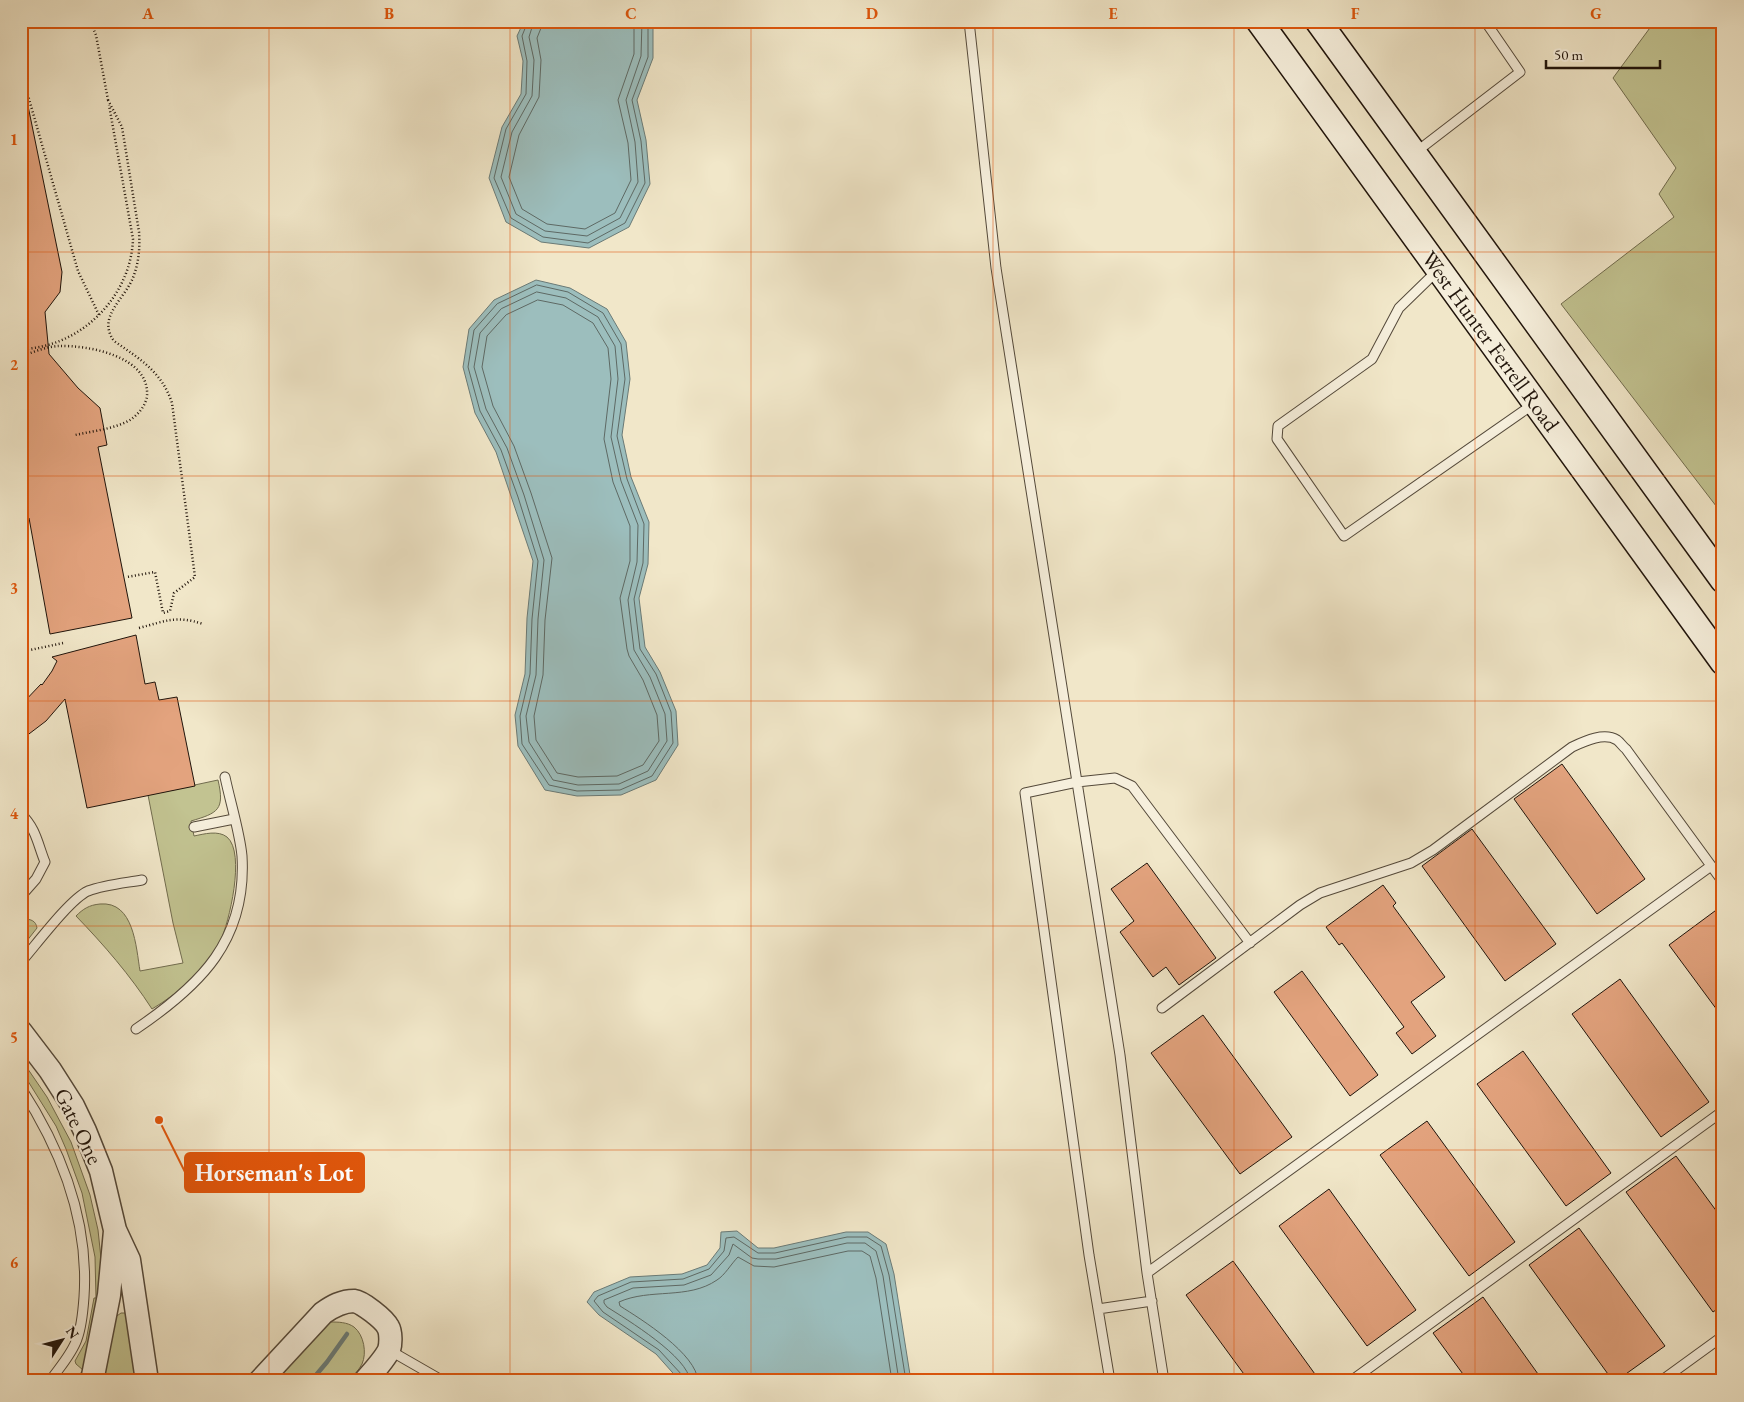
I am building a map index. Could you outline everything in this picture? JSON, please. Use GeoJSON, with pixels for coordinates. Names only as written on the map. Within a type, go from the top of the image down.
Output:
{"type":"FeatureCollection","features":[{"type":"Feature","properties":{"kind":"main road","name":"West Hunter Ferrell Road"},"geometry":{"type":"LineString","coordinates":[[1258,21],[1723,662]]}},
{"type":"Feature","properties":{"kind":"main road"},"geometry":{"type":"LineString","coordinates":[[1318,21],[1723,580]]}},
{"type":"Feature","properties":{"kind":"street","name":"Gate One"},"geometry":{"type":"LineString","coordinates":[[21,1032],[62,1088],[85,1131],[105,1186],[115,1230]]}},
{"type":"Feature","properties":{"kind":"street"},"geometry":{"type":"LineString","coordinates":[[92,1381],[109,1296],[115,1230]]}},
{"type":"Feature","properties":{"kind":"street"},"geometry":{"type":"LineString","coordinates":[[115,1230],[129,1260],[147,1381]]}},
{"type":"Feature","properties":{"kind":"street"},"geometry":{"type":"LineString","coordinates":[[260,1381],[322,1313],[341,1302],[357,1301],[378,1316],[388,1326],[390,1340],[389,1350],[365,1381]]}},
{"type":"Feature","properties":{"kind":"lane"},"geometry":{"type":"LineString","coordinates":[[968,21],[996,268],[1120,1055],[1147,1272],[1164,1381]]}},
{"type":"Feature","properties":{"kind":"lane"},"geometry":{"type":"LineString","coordinates":[[1415,153],[1520,72],[1485,21]]}},
{"type":"Feature","properties":{"kind":"lane"},"geometry":{"type":"LineString","coordinates":[[1439,269],[1399,308],[1372,359],[1278,426],[1277,439],[1344,536],[1535,403]]}},
{"type":"Feature","properties":{"kind":"lane"},"geometry":{"type":"LineString","coordinates":[[1162,1008],[1300,905],[1320,893],[1411,863],[1433,850],[1572,747],[1589,740],[1605,737],[1616,740],[1626,749],[1723,882]]}},
{"type":"Feature","properties":{"kind":"lane"},"geometry":{"type":"LineString","coordinates":[[136,1029],[178,1000],[195,984],[209,967],[226,940],[239,904],[242,883],[242,854],[225,777]]}},
{"type":"Feature","properties":{"kind":"lane"},"geometry":{"type":"LineString","coordinates":[[1110,1381],[1089,1255],[1025,793],[1077,782],[1115,778],[1132,786],[1250,943]]}},
{"type":"Feature","properties":{"kind":"lane"},"geometry":{"type":"LineString","coordinates":[[21,814],[35,831],[45,862],[36,879],[21,896]]}},
{"type":"Feature","properties":{"kind":"lane"},"geometry":{"type":"LineString","coordinates":[[194,828],[234,819]]}},
{"type":"Feature","properties":{"kind":"lane"},"geometry":{"type":"LineString","coordinates":[[1147,1272],[1711,866]]}},
{"type":"Feature","properties":{"kind":"lane"},"geometry":{"type":"LineString","coordinates":[[21,962],[80,896],[93,890],[142,880]]}},
{"type":"Feature","properties":{"kind":"lane"},"geometry":{"type":"LineString","coordinates":[[21,1088],[48,1134],[66,1177],[75,1203],[84,1255],[84,1284],[80,1331],[71,1352],[50,1381]]}},
{"type":"Feature","properties":{"kind":"lane"},"geometry":{"type":"LineString","coordinates":[[1351,1381],[1723,1111]]}},
{"type":"Feature","properties":{"kind":"lane"},"geometry":{"type":"LineString","coordinates":[[1098,1309],[1152,1301]]}},
{"type":"Feature","properties":{"kind":"lane"},"geometry":{"type":"LineString","coordinates":[[1661,1381],[1723,1336]]}},
{"type":"Feature","properties":{"kind":"lane"},"geometry":{"type":"LineString","coordinates":[[389,1350],[443,1381]]}},
{"type":"Feature","properties":{"kind":"path"},"geometry":{"type":"LineString","coordinates":[[21,349],[54,342],[77,332],[99,315],[120,287],[126,274],[132,250],[133,239],[108,100],[96,35],[90,21]]}},
{"type":"Feature","properties":{"kind":"path"},"geometry":{"type":"LineString","coordinates":[[21,86],[25,85],[78,271],[99,315]]}},
{"type":"Feature","properties":{"kind":"path"},"geometry":{"type":"LineString","coordinates":[[108,100],[122,127],[140,246],[134,276],[110,313],[107,327],[108,334],[114,341],[156,373],[170,397],[195,577],[174,593],[169,613],[163,614],[155,572],[127,577]]}},
{"type":"Feature","properties":{"kind":"path"},"geometry":{"type":"LineString","coordinates":[[21,357],[56,346],[82,348],[121,359],[134,365],[145,378],[148,388],[147,400],[132,419],[121,424],[75,435]]}},
{"type":"Feature","properties":{"kind":"path"},"geometry":{"type":"LineString","coordinates":[[139,628],[178,618],[204,624]]}},
{"type":"Feature","properties":{"kind":"path"},"geometry":{"type":"LineString","coordinates":[[21,652],[63,643]]}},
{"type":"Feature","properties":{"kind":"green space"},"geometry":{"type":"Polygon","coordinates":[[[1655,21],[1723,21],[1723,515],[1561,304],[1674,217],[1659,194],[1676,168],[1613,78],[1655,21]]]}},
{"type":"Feature","properties":{"kind":"green space"},"geometry":{"type":"Polygon","coordinates":[[[218,780],[221,798],[217,809],[208,815],[191,821],[194,836],[211,833],[219,834],[227,837],[233,845],[236,872],[228,920],[220,942],[207,962],[172,996],[152,1009],[135,984],[76,916],[86,908],[100,904],[111,905],[120,910],[127,918],[135,938],[140,971],[183,963],[173,923],[148,795],[218,780]]]}},
{"type":"Feature","properties":{"kind":"green space"},"geometry":{"type":"Polygon","coordinates":[[[24,919],[33,921],[37,928],[26,942],[21,943],[21,921],[24,919]]]}},
{"type":"Feature","properties":{"kind":"green space"},"geometry":{"type":"Polygon","coordinates":[[[21,1059],[47,1097],[71,1142],[90,1195],[98,1230],[103,1277],[84,1381],[75,1381],[83,1370],[75,1361],[86,1341],[94,1298],[96,1298],[95,1257],[82,1193],[66,1149],[56,1126],[21,1070],[21,1059]]]}},
{"type":"Feature","properties":{"kind":"green space"},"geometry":{"type":"Polygon","coordinates":[[[121,1313],[125,1313],[128,1317],[137,1381],[101,1381],[114,1318],[121,1313]]]}},
{"type":"Feature","properties":{"kind":"green space"},"geometry":{"type":"Polygon","coordinates":[[[330,1322],[351,1325],[357,1330],[362,1339],[364,1360],[349,1381],[271,1381],[324,1324],[330,1322]]]}},
{"type":"Feature","properties":{"kind":"water"},"geometry":{"type":"Polygon","coordinates":[[[524,21],[653,21],[653,58],[637,100],[646,140],[650,184],[629,227],[589,248],[541,242],[506,222],[489,178],[502,127],[521,94],[523,61],[517,36],[524,21]]]}},
{"type":"Feature","properties":{"kind":"water"},"geometry":{"type":"Polygon","coordinates":[[[536,280],[570,288],[607,309],[626,342],[630,379],[622,435],[631,477],[649,522],[648,564],[639,598],[645,647],[660,672],[676,711],[678,745],[656,780],[621,795],[577,796],[545,790],[518,746],[515,715],[525,674],[527,618],[533,561],[496,452],[475,413],[463,367],[469,329],[494,300],[536,280]]]}},
{"type":"Feature","properties":{"kind":"water"},"geometry":{"type":"Polygon","coordinates":[[[737,1231],[758,1248],[774,1248],[846,1232],[868,1232],[886,1244],[894,1274],[911,1381],[680,1381],[656,1354],[599,1315],[587,1302],[594,1292],[630,1277],[682,1274],[707,1265],[720,1248],[721,1232],[737,1231]]]}},
{"type":"Feature","properties":{"kind":"building"},"geometry":{"type":"Polygon","coordinates":[[[27,101],[62,272],[60,292],[45,312],[49,354],[78,388],[100,408],[107,445],[98,447],[132,618],[50,634],[29,518],[21,513],[21,102],[27,101]]]}},
{"type":"Feature","properties":{"kind":"building"},"geometry":{"type":"Polygon","coordinates":[[[136,635],[145,684],[155,682],[159,700],[177,697],[195,786],[87,808],[65,699],[46,721],[21,740],[21,705],[42,685],[52,671],[57,661],[52,657],[136,635]]]}},
{"type":"Feature","properties":{"kind":"building"},"geometry":{"type":"Polygon","coordinates":[[[1562,764],[1645,879],[1597,914],[1514,799],[1562,764]]]}},
{"type":"Feature","properties":{"kind":"building"},"geometry":{"type":"Polygon","coordinates":[[[1472,829],[1556,944],[1505,981],[1422,866],[1472,829]]]}},
{"type":"Feature","properties":{"kind":"building"},"geometry":{"type":"Polygon","coordinates":[[[1147,863],[1216,958],[1179,985],[1166,967],[1153,977],[1120,932],[1134,921],[1111,889],[1147,863]]]}},
{"type":"Feature","properties":{"kind":"building"},"geometry":{"type":"Polygon","coordinates":[[[1383,885],[1396,903],[1393,906],[1445,977],[1411,1002],[1436,1036],[1412,1054],[1396,1033],[1404,1027],[1342,943],[1339,945],[1326,927],[1383,885]]]}},
{"type":"Feature","properties":{"kind":"building"},"geometry":{"type":"Polygon","coordinates":[[[1723,905],[1723,1018],[1669,945],[1723,905]]]}},
{"type":"Feature","properties":{"kind":"building"},"geometry":{"type":"Polygon","coordinates":[[[1302,971],[1378,1075],[1350,1096],[1274,992],[1302,971]]]}},
{"type":"Feature","properties":{"kind":"building"},"geometry":{"type":"Polygon","coordinates":[[[1620,979],[1709,1102],[1661,1137],[1572,1014],[1620,979]]]}},
{"type":"Feature","properties":{"kind":"building"},"geometry":{"type":"Polygon","coordinates":[[[1203,1015],[1292,1137],[1240,1174],[1151,1053],[1203,1015]]]}},
{"type":"Feature","properties":{"kind":"building"},"geometry":{"type":"Polygon","coordinates":[[[1523,1051],[1611,1173],[1566,1206],[1477,1084],[1523,1051]]]}},
{"type":"Feature","properties":{"kind":"building"},"geometry":{"type":"Polygon","coordinates":[[[1427,1121],[1515,1242],[1469,1276],[1380,1155],[1427,1121]]]}},
{"type":"Feature","properties":{"kind":"building"},"geometry":{"type":"Polygon","coordinates":[[[1676,1156],[1723,1220],[1723,1305],[1713,1312],[1626,1192],[1676,1156]]]}},
{"type":"Feature","properties":{"kind":"building"},"geometry":{"type":"Polygon","coordinates":[[[1329,1189],[1416,1310],[1367,1346],[1279,1226],[1329,1189]]]}},
{"type":"Feature","properties":{"kind":"building"},"geometry":{"type":"Polygon","coordinates":[[[1579,1228],[1665,1346],[1616,1381],[1613,1381],[1529,1265],[1579,1228]]]}},
{"type":"Feature","properties":{"kind":"building"},"geometry":{"type":"Polygon","coordinates":[[[1233,1261],[1320,1381],[1249,1381],[1186,1295],[1233,1261]]]}},
{"type":"Feature","properties":{"kind":"building"},"geometry":{"type":"Polygon","coordinates":[[[1483,1297],[1543,1381],[1468,1381],[1433,1333],[1483,1297]]]}},
{"type":"Feature","properties":{"kind":"waterway"},"geometry":{"type":"LineString","coordinates":[[311,1381],[347,1334]]}},
{"type":"Feature","properties":{"kind":"place","name":"Horseman's Lot"},"geometry":{"type":"Point","coordinates":[159,1120]}}]}
